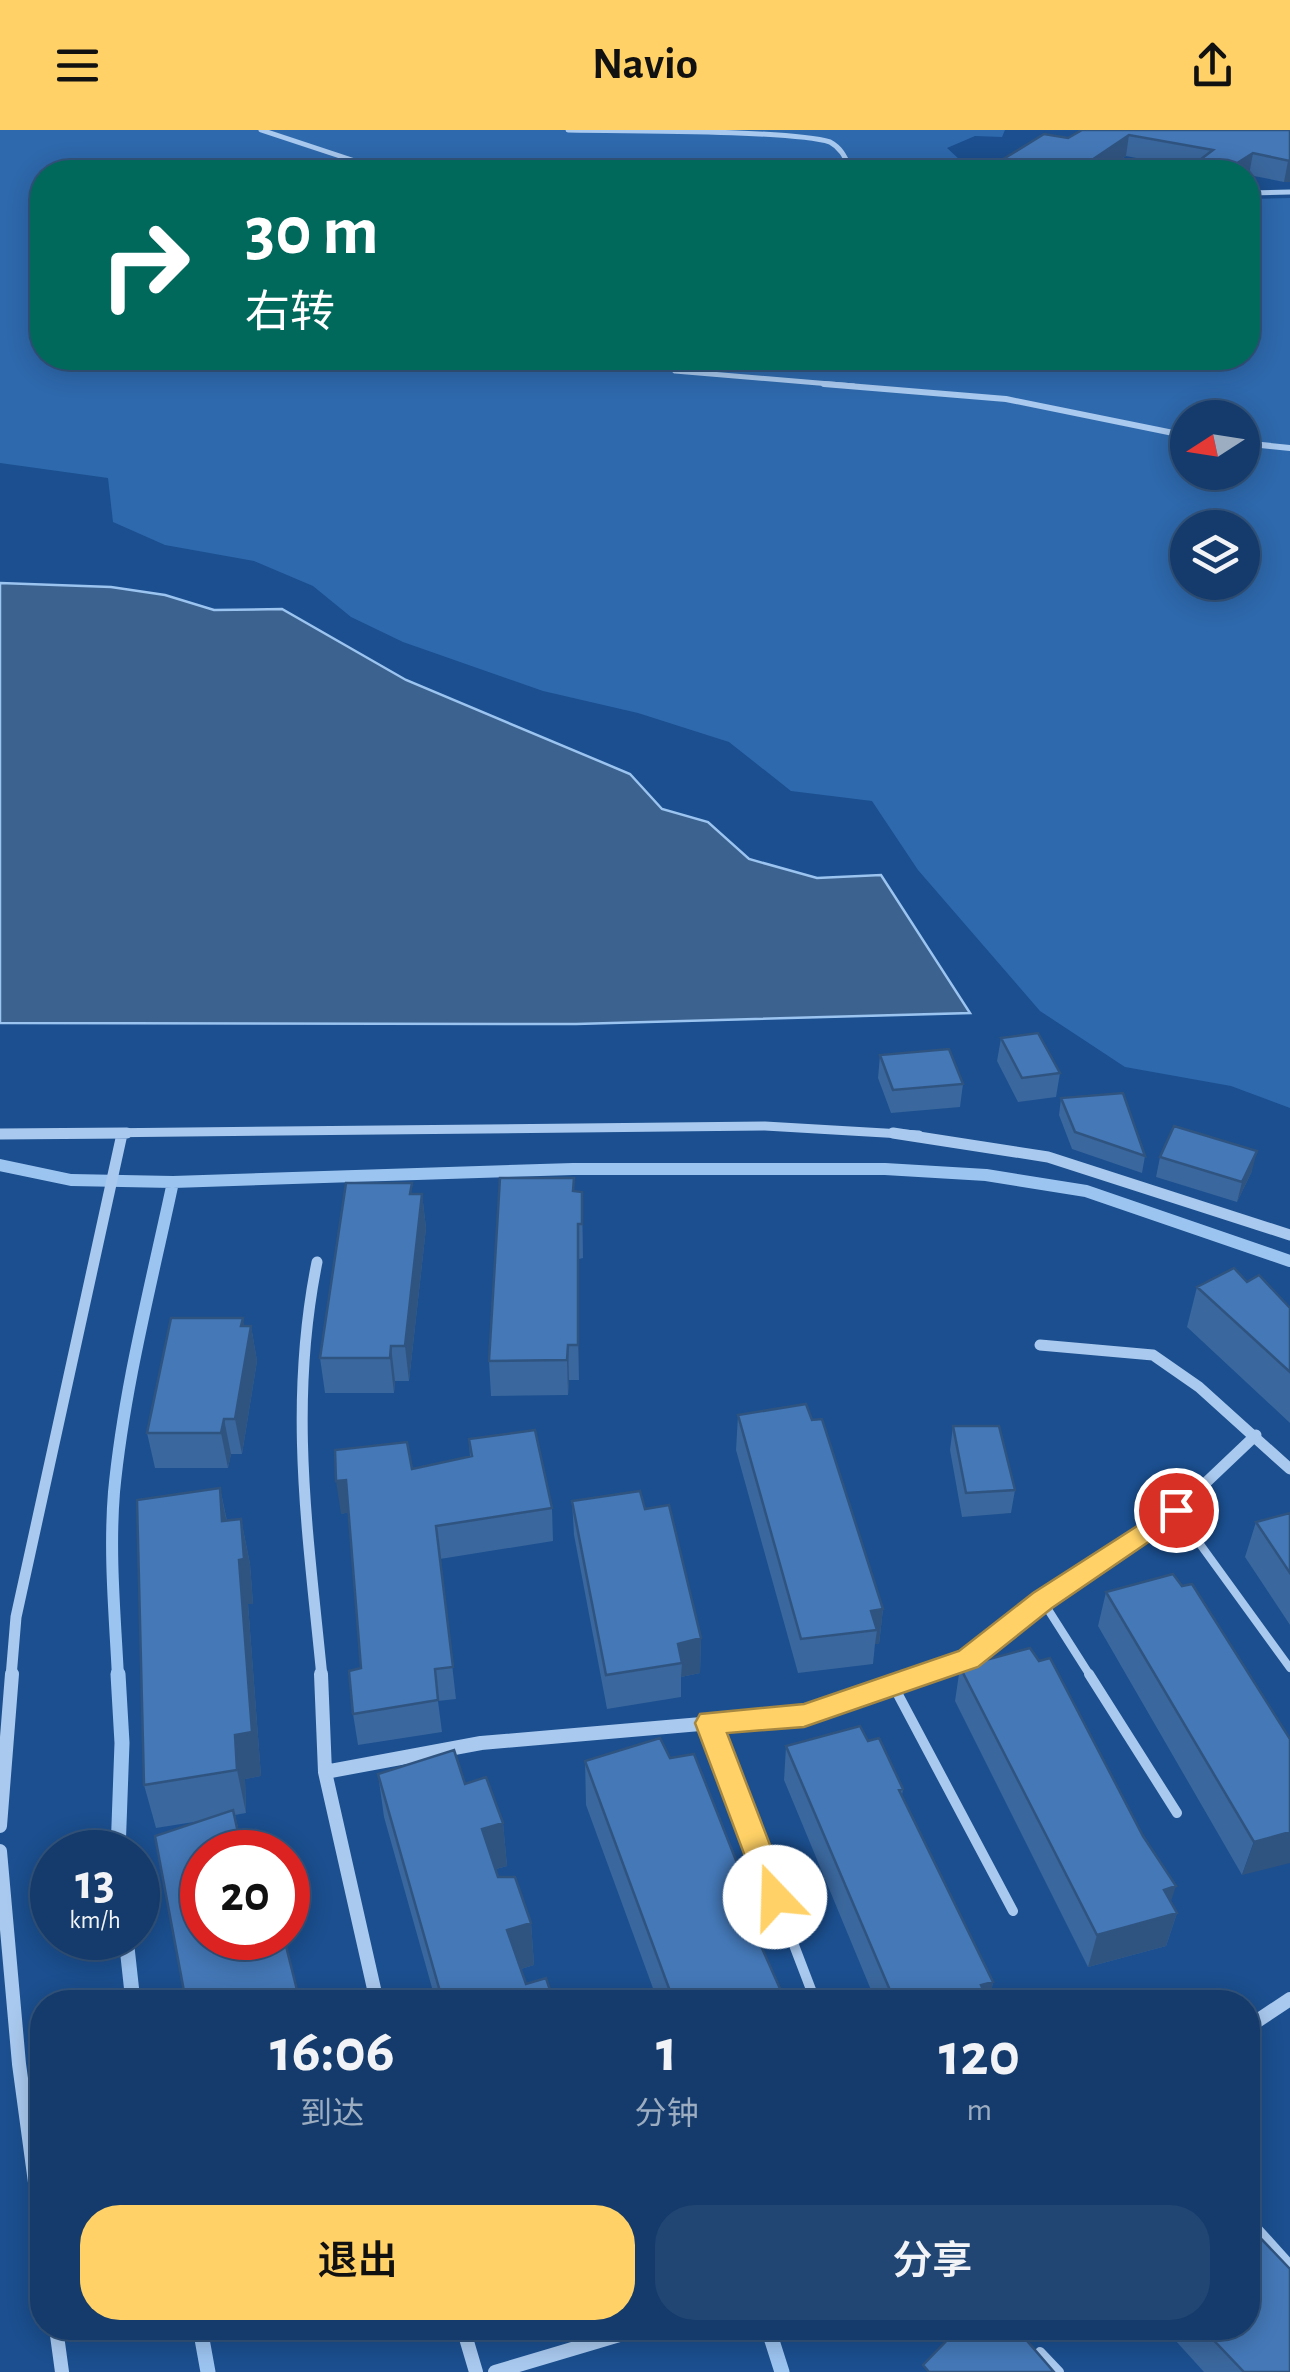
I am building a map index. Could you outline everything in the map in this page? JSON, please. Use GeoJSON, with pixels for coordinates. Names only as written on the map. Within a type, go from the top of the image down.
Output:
{"type":"FeatureCollection","features":[{"type":"Feature","properties":{"kind":"street"},"geometry":{"type":"LineString","coordinates":[[262,130],[352,160]]}},
{"type":"Feature","properties":{"kind":"street"},"geometry":{"type":"LineString","coordinates":[[568,130],[779,133],[828,141],[843,152],[847,160]]}},
{"type":"Feature","properties":{"kind":"street"},"geometry":{"type":"LineString","coordinates":[[1260,193],[1290,192]]}},
{"type":"Feature","properties":{"kind":"street"},"geometry":{"type":"LineString","coordinates":[[674,370],[1006,399],[1170,432]]}},
{"type":"Feature","properties":{"kind":"street"},"geometry":{"type":"LineString","coordinates":[[1260,445],[1290,448]]}},
{"type":"Feature","properties":{"kind":"street"},"geometry":{"type":"LineString","coordinates":[[0,1134],[765,1126],[868,1129],[968,1141],[1058,1160],[1290,1236]]}},
{"type":"Feature","properties":{"kind":"street"},"geometry":{"type":"LineString","coordinates":[[0,1826],[16,1617],[122,1134]]}},
{"type":"Feature","properties":{"kind":"street"},"geometry":{"type":"LineString","coordinates":[[317,1262],[303,1332],[299,1440],[324,1702],[325,1772],[374,1990]]}},
{"type":"Feature","properties":{"kind":"street"},"geometry":{"type":"LineString","coordinates":[[1040,1344],[1153,1355],[1256,1435],[1290,1469]]}},
{"type":"Feature","properties":{"kind":"street"},"geometry":{"type":"LineString","coordinates":[[325,1772],[482,1743],[804,1715],[969,1660],[1042,1600],[1176,1510],[1256,1435]]}},
{"type":"Feature","properties":{"kind":"street"},"geometry":{"type":"LineString","coordinates":[[0,1851],[30,2145]]}},
{"type":"Feature","properties":{"kind":"street"},"geometry":{"type":"LineString","coordinates":[[1260,2020],[1290,1999]]}},
{"type":"Feature","properties":{"kind":"street"},"geometry":{"type":"LineString","coordinates":[[58,2340],[62,2372]]}},
{"type":"Feature","properties":{"kind":"street"},"geometry":{"type":"LineString","coordinates":[[467,2340],[476,2372]]}},
{"type":"Feature","properties":{"kind":"street"},"geometry":{"type":"LineString","coordinates":[[495,2372],[602,2340]]}},
{"type":"Feature","properties":{"kind":"lane"},"geometry":{"type":"LineString","coordinates":[[1176,1510],[1290,1668]]}},
{"type":"Feature","properties":{"kind":"lane"},"geometry":{"type":"LineString","coordinates":[[1042,1600],[1177,1813]]}},
{"type":"Feature","properties":{"kind":"lane"},"geometry":{"type":"LineString","coordinates":[[893,1685],[1013,1911]]}},
{"type":"Feature","properties":{"kind":"lane"},"geometry":{"type":"LineString","coordinates":[[710,1723],[811,1990]]}},
{"type":"Feature","properties":{"kind":"lane"},"geometry":{"type":"LineString","coordinates":[[1260,2232],[1290,2265]]}},
{"type":"Feature","properties":{"kind":"lane"},"geometry":{"type":"LineString","coordinates":[[1040,2352],[1058,2372]]}},
{"type":"Feature","properties":{"kind":"shaded area"},"geometry":{"type":"Polygon","coordinates":[[[0,130],[1005,130],[1002,137],[975,136],[947,148],[960,160],[30,160],[30,370],[1260,370],[1260,199],[1290,198],[1290,1108],[1231,1086],[1125,1067],[1040,1011],[918,870],[872,801],[791,791],[729,742],[638,713],[543,691],[403,642],[351,617],[313,586],[254,561],[165,545],[113,522],[108,478],[0,463],[0,130]]]}},
{"type":"Feature","properties":{"kind":"shaded area"},"geometry":{"type":"Polygon","coordinates":[[[0,583],[111,587],[165,595],[214,610],[282,609],[406,680],[630,774],[662,809],[708,822],[749,859],[817,878],[881,875],[970,1013],[576,1024],[0,1023],[0,583]]]}},
{"type":"Feature","properties":{"kind":"building"},"geometry":{"type":"Polygon","coordinates":[[[1082,130],[1290,130],[1290,161],[1253,153],[1242,160],[1200,160],[1213,150],[1129,135],[1092,160],[1002,160],[1044,134],[1068,138],[1082,130]]]}},
{"type":"Feature","properties":{"kind":"building"},"geometry":{"type":"Polygon","coordinates":[[[1038,1033],[1060,1073],[1022,1078],[1001,1038],[1038,1033]]]}},
{"type":"Feature","properties":{"kind":"building"},"geometry":{"type":"Polygon","coordinates":[[[949,1049],[963,1084],[893,1090],[880,1055],[949,1049]]]}},
{"type":"Feature","properties":{"kind":"building"},"geometry":{"type":"Polygon","coordinates":[[[1123,1093],[1145,1156],[1075,1132],[1061,1098],[1123,1093]]]}},
{"type":"Feature","properties":{"kind":"building"},"geometry":{"type":"Polygon","coordinates":[[[1174,1126],[1257,1151],[1242,1182],[1160,1157],[1174,1126]]]}},
{"type":"Feature","properties":{"kind":"building"},"geometry":{"type":"Polygon","coordinates":[[[500,1178],[574,1178],[573,1191],[582,1192],[582,1224],[578,1224],[578,1345],[568,1345],[567,1360],[489,1361],[500,1178]]]}},
{"type":"Feature","properties":{"kind":"building"},"geometry":{"type":"Polygon","coordinates":[[[346,1183],[412,1183],[410,1194],[422,1194],[405,1346],[391,1346],[390,1358],[320,1358],[346,1183]]]}},
{"type":"Feature","properties":{"kind":"building"},"geometry":{"type":"Polygon","coordinates":[[[1234,1268],[1247,1282],[1259,1275],[1290,1308],[1290,1372],[1197,1287],[1234,1268]]]}},
{"type":"Feature","properties":{"kind":"building"},"geometry":{"type":"Polygon","coordinates":[[[171,1318],[243,1318],[241,1326],[251,1326],[235,1419],[224,1419],[221,1433],[147,1433],[171,1318]]]}},
{"type":"Feature","properties":{"kind":"building"},"geometry":{"type":"Polygon","coordinates":[[[806,1404],[812,1420],[822,1419],[883,1609],[871,1611],[877,1630],[801,1639],[738,1415],[806,1404]]]}},
{"type":"Feature","properties":{"kind":"building"},"geometry":{"type":"Polygon","coordinates":[[[953,1426],[999,1426],[1015,1490],[966,1493],[953,1426]]]}},
{"type":"Feature","properties":{"kind":"building"},"geometry":{"type":"Polygon","coordinates":[[[535,1430],[552,1508],[436,1526],[453,1667],[435,1669],[438,1700],[353,1714],[349,1671],[361,1668],[346,1480],[336,1481],[335,1450],[407,1442],[412,1469],[472,1456],[469,1439],[535,1430]]]}},
{"type":"Feature","properties":{"kind":"building"},"geometry":{"type":"Polygon","coordinates":[[[220,1488],[222,1521],[241,1519],[244,1559],[239,1560],[252,1732],[235,1735],[237,1770],[144,1785],[137,1500],[220,1488]]]}},
{"type":"Feature","properties":{"kind":"building"},"geometry":{"type":"Polygon","coordinates":[[[640,1491],[645,1509],[669,1505],[701,1638],[678,1644],[682,1663],[606,1675],[572,1501],[640,1491]]]}},
{"type":"Feature","properties":{"kind":"building"},"geometry":{"type":"Polygon","coordinates":[[[1290,1513],[1290,1573],[1256,1522],[1290,1513]]]}},
{"type":"Feature","properties":{"kind":"building"},"geometry":{"type":"Polygon","coordinates":[[[1173,1574],[1182,1586],[1192,1584],[1290,1739],[1290,1832],[1254,1842],[1106,1592],[1173,1574]]]}},
{"type":"Feature","properties":{"kind":"building"},"geometry":{"type":"Polygon","coordinates":[[[1030,1648],[1039,1661],[1050,1658],[1143,1836],[1176,1886],[1164,1890],[1177,1913],[1097,1935],[960,1667],[1030,1648]]]}},
{"type":"Feature","properties":{"kind":"building"},"geometry":{"type":"Polygon","coordinates":[[[860,1726],[868,1741],[879,1738],[903,1789],[899,1790],[993,1982],[981,1985],[983,1990],[890,1990],[786,1746],[860,1726]]]}},
{"type":"Feature","properties":{"kind":"building"},"geometry":{"type":"Polygon","coordinates":[[[660,1738],[670,1758],[694,1754],[758,1916],[749,1919],[781,1990],[670,1990],[585,1761],[660,1738]]]}},
{"type":"Feature","properties":{"kind":"building"},"geometry":{"type":"Polygon","coordinates":[[[454,1750],[465,1784],[486,1777],[503,1823],[482,1829],[498,1877],[515,1877],[531,1923],[507,1930],[526,1984],[546,1978],[550,1990],[440,1990],[378,1774],[454,1750]]]}},
{"type":"Feature","properties":{"kind":"building"},"geometry":{"type":"Polygon","coordinates":[[[233,1810],[237,1830],[180,1830],[180,1960],[290,1960],[297,1990],[184,1990],[160,1863],[160,1834],[233,1810]]]}},
{"type":"Feature","properties":{"kind":"building"},"geometry":{"type":"Polygon","coordinates":[[[1260,2238],[1290,2269],[1290,2372],[1244,2372],[1213,2340],[1260,2340],[1260,2238]]]}},
{"type":"Feature","properties":{"kind":"building"},"geometry":{"type":"Polygon","coordinates":[[[947,2340],[1026,2340],[1054,2372],[929,2372],[923,2365],[947,2340]]]}},
{"type":"Feature","properties":{"kind":"waterway"},"geometry":{"type":"LineString","coordinates":[[0,1165],[71,1180],[173,1182]]}},
{"type":"Feature","properties":{"kind":"waterway"},"geometry":{"type":"LineString","coordinates":[[173,1182],[573,1169],[885,1169],[986,1175],[1086,1191],[1290,1261]]}},
{"type":"Feature","properties":{"kind":"waterway"},"geometry":{"type":"LineString","coordinates":[[118,1677],[112,1562],[114,1492],[131,1375],[173,1182]]}},
{"type":"Feature","properties":{"kind":"waterway"},"geometry":{"type":"LineString","coordinates":[[118,1674],[122,1743],[119,1830]]}},
{"type":"Feature","properties":{"kind":"waterway"},"geometry":{"type":"LineString","coordinates":[[128,1960],[132,1990]]}},
{"type":"Feature","properties":{"kind":"waterway"},"geometry":{"type":"LineString","coordinates":[[202,2340],[208,2372]]}},
{"type":"Feature","properties":{"kind":"waterway"},"geometry":{"type":"LineString","coordinates":[[772,2340],[782,2372]]}},
{"type":"Feature","properties":{"kind":"route"},"geometry":{"type":"LineString","coordinates":[[775,1897],[710,1723],[804,1715],[969,1660],[1042,1600],[1176,1510]]}}]}
